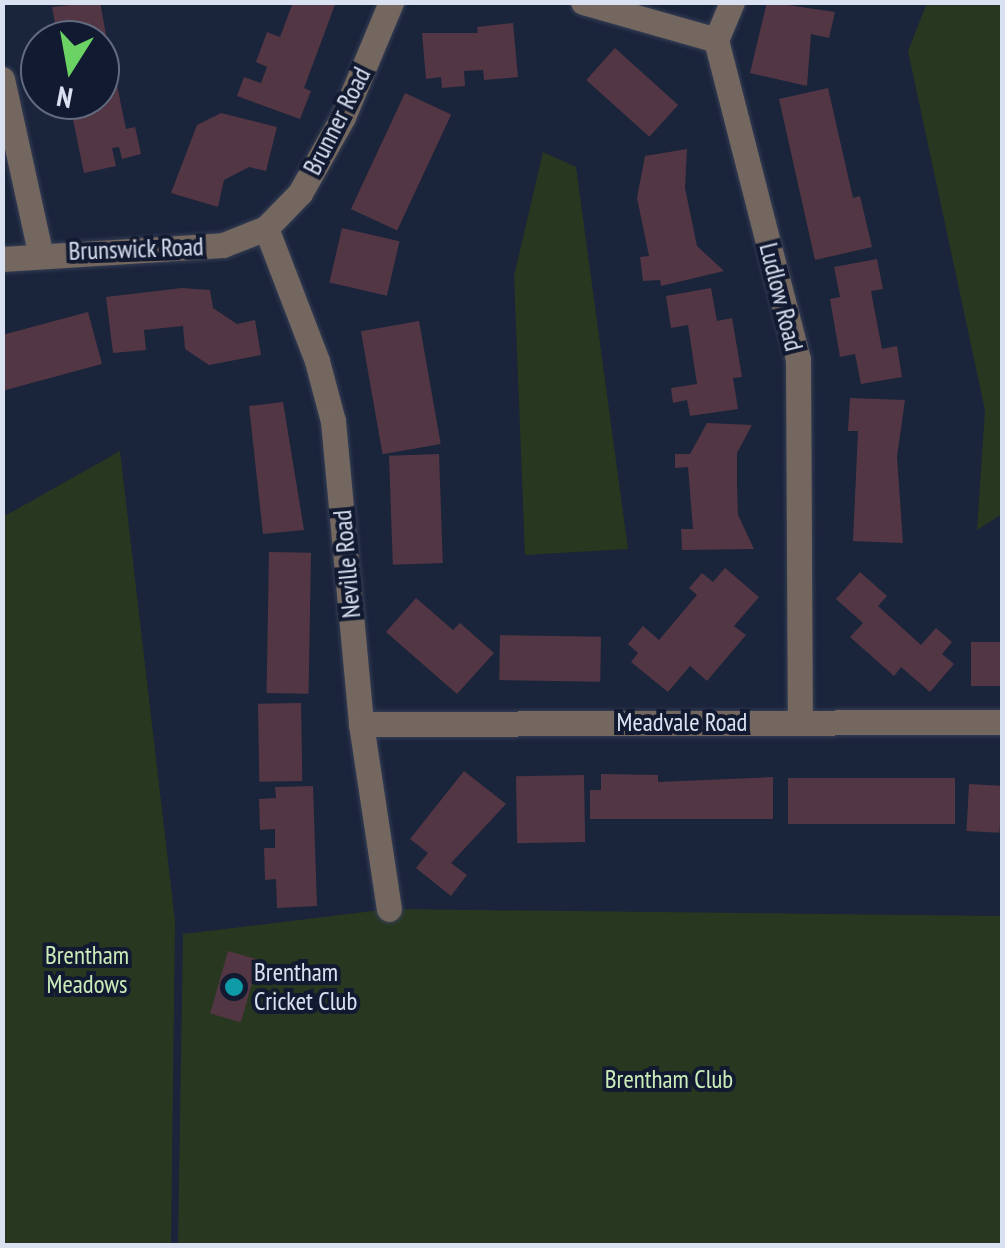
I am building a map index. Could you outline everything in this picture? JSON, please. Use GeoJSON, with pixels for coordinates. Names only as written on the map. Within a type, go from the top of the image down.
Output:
{"type":"FeatureCollection","features":[{"type":"Feature","properties":{"kind":"street","name":"Brunner Road"},"geometry":{"type":"LineString","coordinates":[[266,228],[300,194],[334,132],[391,2]]}},
{"type":"Feature","properties":{"kind":"street"},"geometry":{"type":"LineString","coordinates":[[583,2],[716,40],[732,2]]}},
{"type":"Feature","properties":{"kind":"street","name":"Ludlow Road"},"geometry":{"type":"LineString","coordinates":[[716,40],[798,359],[800,721]]}},
{"type":"Feature","properties":{"kind":"street"},"geometry":{"type":"LineString","coordinates":[[2,79],[40,252]]}},
{"type":"Feature","properties":{"kind":"street","name":"Brunswick Road"},"geometry":{"type":"LineString","coordinates":[[2,259],[40,252],[223,245],[266,228]]}},
{"type":"Feature","properties":{"kind":"street","name":"Neville Road"},"geometry":{"type":"LineString","coordinates":[[266,228],[318,360],[333,421],[361,724],[389,909]]}},
{"type":"Feature","properties":{"kind":"street","name":"Meadvale Road"},"geometry":{"type":"LineString","coordinates":[[361,724],[1002,722]]}},
{"type":"Feature","properties":{"kind":"green space"},"geometry":{"type":"Polygon","coordinates":[[[927,3],[1002,3],[1002,514],[977,530],[985,410],[908,51],[927,3]]]}},
{"type":"Feature","properties":{"kind":"green space"},"geometry":{"type":"Polygon","coordinates":[[[543,152],[576,167],[628,549],[525,555],[514,276],[543,152]]]}},
{"type":"Feature","properties":{"kind":"green space","name":"Brentham Meadows"},"geometry":{"type":"Polygon","coordinates":[[[120,451],[175,921],[171,1245],[3,1245],[3,517],[120,451]]]}},
{"type":"Feature","properties":{"kind":"green space","name":"Brentham Club"},"geometry":{"type":"Polygon","coordinates":[[[389,909],[1002,916],[1002,1245],[178,1246],[183,934],[389,909]]]}},
{"type":"Feature","properties":{"kind":"building"},"geometry":{"type":"Polygon","coordinates":[[[100,2],[103,20],[54,20],[52,7],[100,2]]]}},
{"type":"Feature","properties":{"kind":"building"},"geometry":{"type":"Polygon","coordinates":[[[285,2],[336,2],[304,88],[311,91],[300,119],[237,96],[244,77],[261,83],[267,67],[256,62],[267,32],[280,37],[292,5],[285,2]]]}},
{"type":"Feature","properties":{"kind":"building"},"geometry":{"type":"Polygon","coordinates":[[[767,2],[835,12],[829,38],[811,34],[807,86],[750,73],[767,2]]]}},
{"type":"Feature","properties":{"kind":"building"},"geometry":{"type":"Polygon","coordinates":[[[513,23],[518,77],[484,80],[483,70],[464,71],[465,86],[442,88],[441,77],[426,79],[422,33],[478,33],[477,27],[513,23]]]}},
{"type":"Feature","properties":{"kind":"building"},"geometry":{"type":"Polygon","coordinates":[[[615,48],[678,105],[649,137],[586,80],[615,48]]]}},
{"type":"Feature","properties":{"kind":"building"},"geometry":{"type":"Polygon","coordinates":[[[828,88],[853,198],[860,196],[872,247],[815,260],[779,99],[828,88]]]}},
{"type":"Feature","properties":{"kind":"building"},"geometry":{"type":"Polygon","coordinates":[[[405,93],[451,115],[397,231],[351,209],[405,93]]]}},
{"type":"Feature","properties":{"kind":"building"},"geometry":{"type":"Polygon","coordinates":[[[120,100],[126,129],[135,127],[141,154],[122,159],[119,147],[112,148],[116,166],[84,173],[73,120],[120,120],[120,100]]]}},
{"type":"Feature","properties":{"kind":"building"},"geometry":{"type":"Polygon","coordinates":[[[221,113],[277,127],[266,171],[249,167],[224,180],[218,207],[171,193],[197,125],[221,113]]]}},
{"type":"Feature","properties":{"kind":"building"},"geometry":{"type":"Polygon","coordinates":[[[687,149],[685,188],[697,246],[724,271],[661,286],[660,280],[643,281],[640,257],[649,256],[637,198],[645,156],[687,149]]]}},
{"type":"Feature","properties":{"kind":"building"},"geometry":{"type":"Polygon","coordinates":[[[342,228],[399,241],[387,296],[329,283],[342,228]]]}},
{"type":"Feature","properties":{"kind":"building"},"geometry":{"type":"Polygon","coordinates":[[[877,259],[883,289],[871,291],[882,349],[897,346],[902,377],[861,384],[855,354],[840,357],[830,299],[840,297],[834,267],[877,259]]]}},
{"type":"Feature","properties":{"kind":"building"},"geometry":{"type":"Polygon","coordinates":[[[182,288],[210,290],[213,308],[237,324],[255,320],[261,355],[209,365],[185,349],[183,326],[144,330],[146,350],[113,353],[106,297],[182,288]]]}},
{"type":"Feature","properties":{"kind":"building"},"geometry":{"type":"Polygon","coordinates":[[[711,288],[717,321],[732,318],[742,377],[733,378],[738,409],[690,416],[687,400],[673,403],[671,388],[697,384],[688,325],[671,328],[666,296],[711,288]]]}},
{"type":"Feature","properties":{"kind":"building"},"geometry":{"type":"Polygon","coordinates":[[[88,312],[102,364],[2,391],[2,335],[88,312]]]}},
{"type":"Feature","properties":{"kind":"building"},"geometry":{"type":"Polygon","coordinates":[[[419,321],[441,444],[383,454],[361,331],[419,321]]]}},
{"type":"Feature","properties":{"kind":"building"},"geometry":{"type":"Polygon","coordinates":[[[850,398],[905,400],[897,457],[903,543],[853,541],[858,431],[848,431],[850,398]]]}},
{"type":"Feature","properties":{"kind":"building"},"geometry":{"type":"Polygon","coordinates":[[[283,402],[304,530],[263,534],[249,406],[283,402]]]}},
{"type":"Feature","properties":{"kind":"building"},"geometry":{"type":"Polygon","coordinates":[[[707,423],[752,425],[737,453],[737,485],[738,515],[754,549],[682,550],[681,529],[693,529],[688,467],[675,468],[675,454],[690,454],[707,423]]]}},
{"type":"Feature","properties":{"kind":"building"},"geometry":{"type":"Polygon","coordinates":[[[439,454],[443,563],[393,565],[389,456],[439,454]]]}},
{"type":"Feature","properties":{"kind":"building"},"geometry":{"type":"Polygon","coordinates":[[[269,552],[311,553],[309,694],[267,693],[269,552]]]}},
{"type":"Feature","properties":{"kind":"building"},"geometry":{"type":"Polygon","coordinates":[[[725,568],[759,597],[734,626],[746,635],[707,681],[690,666],[668,692],[631,662],[638,653],[628,644],[643,626],[659,640],[697,595],[689,588],[702,573],[713,582],[725,568]]]}},
{"type":"Feature","properties":{"kind":"building"},"geometry":{"type":"Polygon","coordinates":[[[860,572],[887,596],[878,606],[921,645],[936,628],[952,642],[942,654],[954,664],[930,692],[901,667],[894,676],[850,637],[863,623],[836,599],[860,572]]]}},
{"type":"Feature","properties":{"kind":"building"},"geometry":{"type":"Polygon","coordinates":[[[416,598],[453,630],[460,623],[494,653],[457,694],[386,632],[416,598]]]}},
{"type":"Feature","properties":{"kind":"building"},"geometry":{"type":"Polygon","coordinates":[[[500,635],[601,637],[600,682],[499,680],[500,635]]]}},
{"type":"Feature","properties":{"kind":"building"},"geometry":{"type":"Polygon","coordinates":[[[971,642],[1002,642],[1002,686],[971,686],[971,642]]]}},
{"type":"Feature","properties":{"kind":"building"},"geometry":{"type":"Polygon","coordinates":[[[301,703],[302,781],[259,782],[258,704],[301,703]]]}},
{"type":"Feature","properties":{"kind":"building"},"geometry":{"type":"Polygon","coordinates":[[[464,771],[506,804],[451,863],[467,875],[451,896],[416,868],[428,853],[410,839],[464,771]]]}},
{"type":"Feature","properties":{"kind":"building"},"geometry":{"type":"Polygon","coordinates":[[[601,774],[658,775],[658,782],[773,777],[773,819],[590,819],[590,790],[601,790],[601,774]]]}},
{"type":"Feature","properties":{"kind":"building"},"geometry":{"type":"Polygon","coordinates":[[[584,775],[585,842],[517,843],[516,776],[584,775]]]}},
{"type":"Feature","properties":{"kind":"building"},"geometry":{"type":"Polygon","coordinates":[[[788,778],[955,778],[955,824],[788,824],[788,778]]]}},
{"type":"Feature","properties":{"kind":"building"},"geometry":{"type":"Polygon","coordinates":[[[969,784],[1002,786],[999,833],[967,831],[969,784]]]}},
{"type":"Feature","properties":{"kind":"building"},"geometry":{"type":"Polygon","coordinates":[[[313,786],[317,906],[277,908],[276,879],[265,880],[264,848],[275,848],[275,829],[260,830],[259,799],[276,798],[275,787],[313,786]]]}},
{"type":"Feature","properties":{"kind":"building","name":"Brentham Cricket Club"},"geometry":{"type":"Polygon","coordinates":[[[228,951],[259,960],[241,1022],[210,1013],[228,951]]]}},
{"type":"Feature","properties":{"kind":"place","name":"Brentham Cricket Club"},"geometry":{"type":"Point","coordinates":[234,987]}}]}
